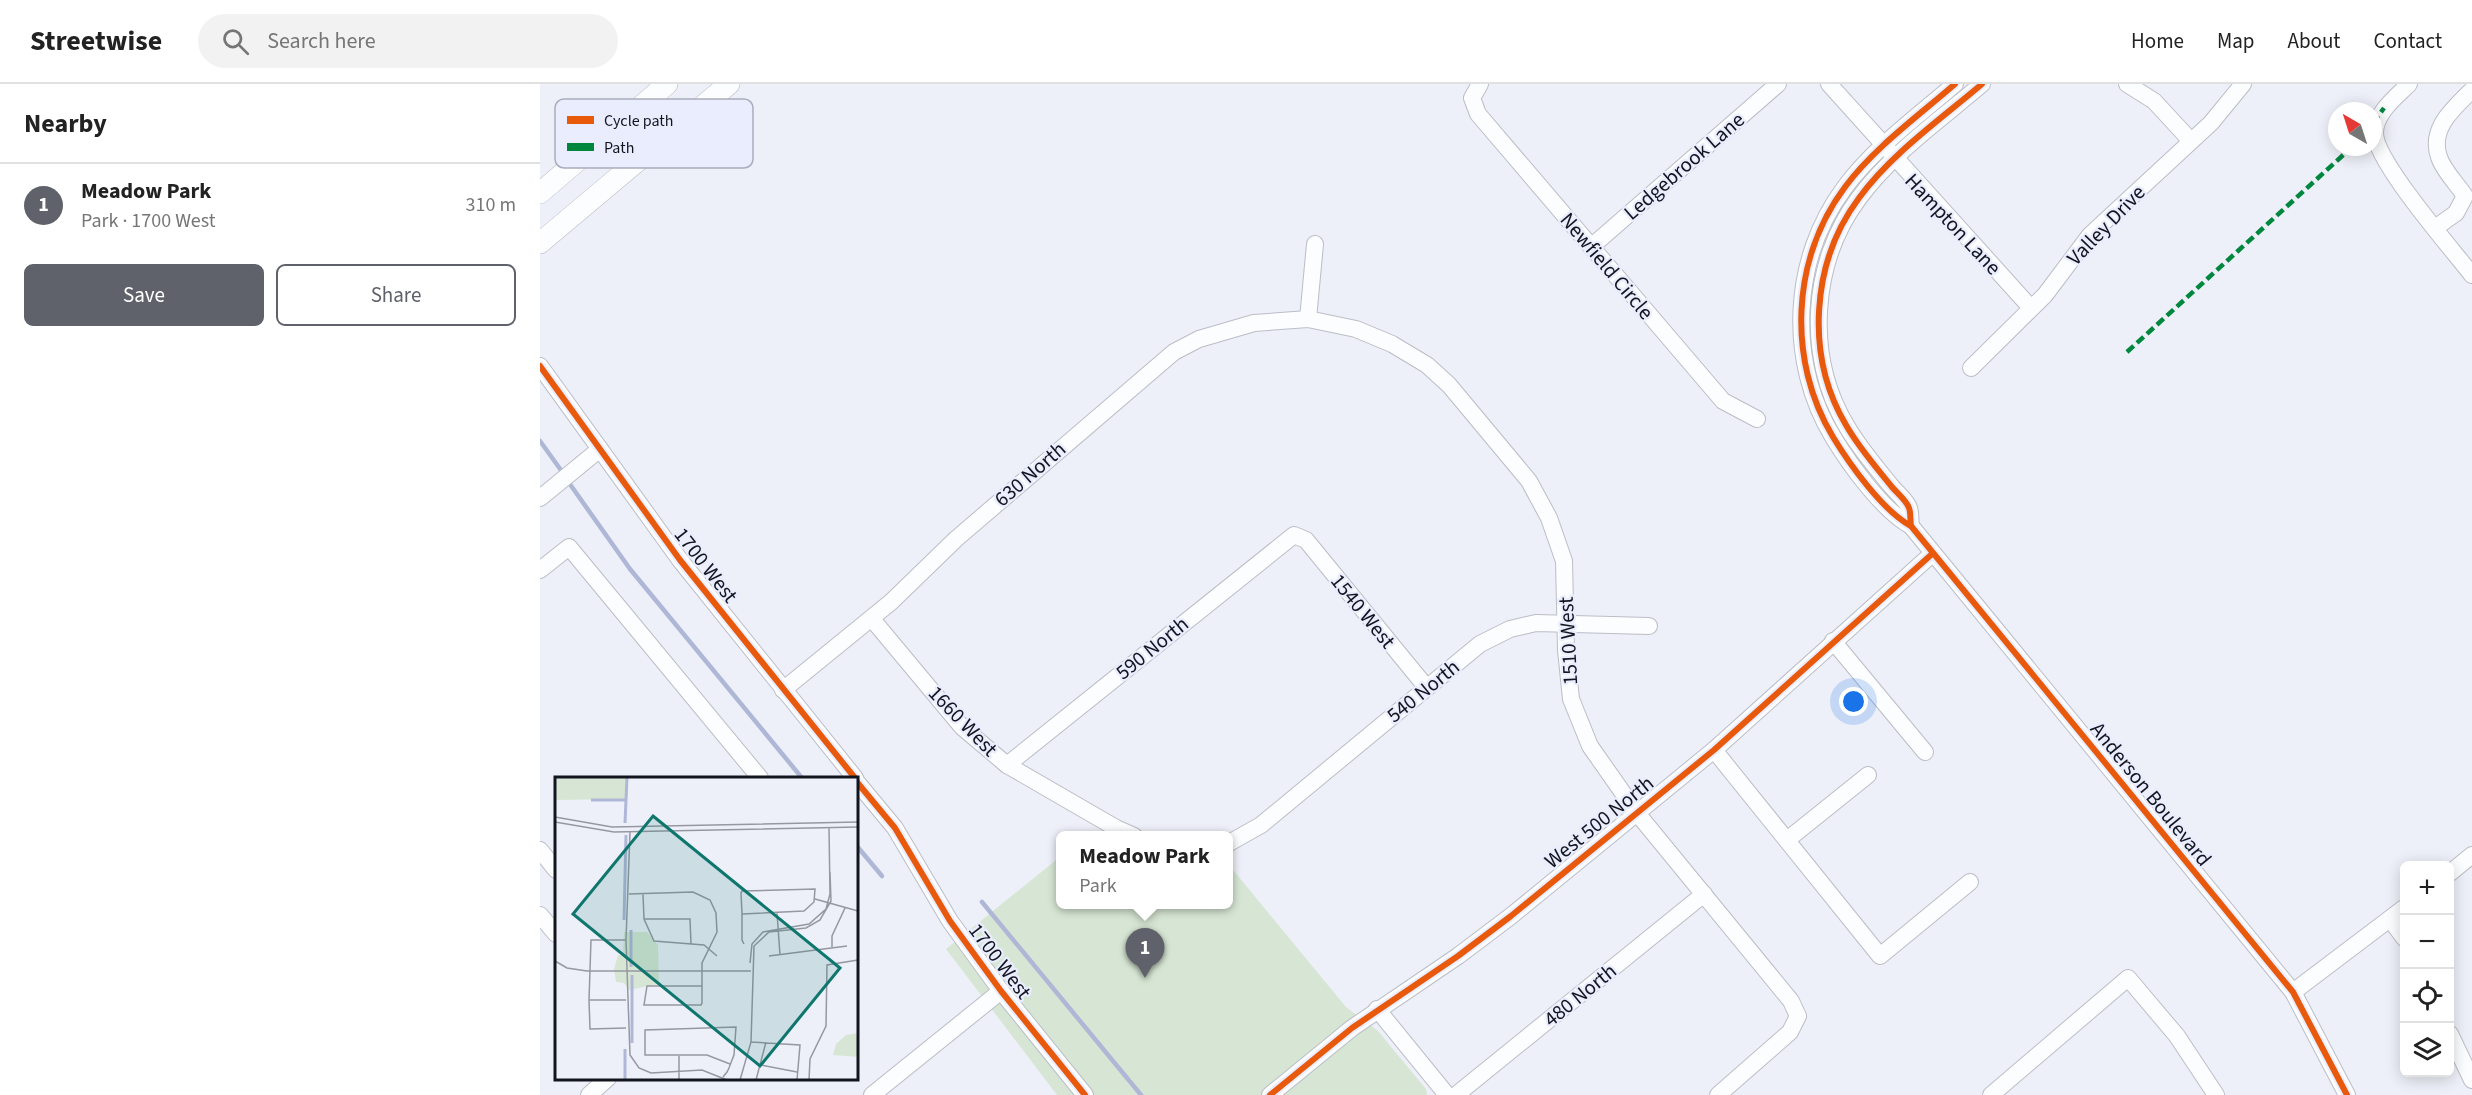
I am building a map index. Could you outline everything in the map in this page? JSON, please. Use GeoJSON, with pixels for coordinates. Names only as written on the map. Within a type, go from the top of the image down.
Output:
{"type":"FeatureCollection","features":[{"type":"Feature","properties":{"kind":"main road"},"geometry":{"type":"LineString","coordinates":[[650,99],[667,84]]}},
{"type":"Feature","properties":{"kind":"main road"},"geometry":{"type":"LineString","coordinates":[[711,99],[729,84]]}},
{"type":"Feature","properties":{"kind":"main road"},"geometry":{"type":"LineString","coordinates":[[540,193],[569,168]]}},
{"type":"Feature","properties":{"kind":"main road"},"geometry":{"type":"LineString","coordinates":[[540,243],[629,168]]}},
{"type":"Feature","properties":{"kind":"street","name":"Ledgebrook Lane"},"geometry":{"type":"LineString","coordinates":[[1591,247],[1778,84]]}},
{"type":"Feature","properties":{"kind":"street","name":"Hampton Lane"},"geometry":{"type":"LineString","coordinates":[[1828,84],[2031,308]]}},
{"type":"Feature","properties":{"kind":"street","name":"Anderson Boulevard"},"geometry":{"type":"LineString","coordinates":[[1955,84],[1883,147],[1844,188],[1826,218],[1812,250],[1803,288],[1801,326],[1808,380],[1829,430],[1849,461],[1898,519],[1911,526],[2293,992],[2347,1095]]}},
{"type":"Feature","properties":{"kind":"street","name":"Anderson Boulevard"},"geometry":{"type":"LineString","coordinates":[[1911,526],[1909,507],[1853,438],[1833,400],[1821,356],[1818,325],[1820,294],[1831,253],[1859,197],[1895,160],[1982,84]]}},
{"type":"Feature","properties":{"kind":"street"},"geometry":{"type":"LineString","coordinates":[[2127,84],[2154,101],[2191,141]]}},
{"type":"Feature","properties":{"kind":"street","name":"Valley Drive"},"geometry":{"type":"LineString","coordinates":[[1971,368],[2052,286],[2090,235],[2223,110],[2243,84]]}},
{"type":"Feature","properties":{"kind":"street"},"geometry":{"type":"LineString","coordinates":[[2409,84],[2384,108],[2375,133],[2385,161],[2472,275]]}},
{"type":"Feature","properties":{"kind":"street"},"geometry":{"type":"LineString","coordinates":[[2459,84],[2472,85]]}},
{"type":"Feature","properties":{"kind":"street"},"geometry":{"type":"LineString","coordinates":[[2435,228],[2456,213],[2465,196],[2439,158],[2437,141],[2440,126],[2446,114],[2472,90]]}},
{"type":"Feature","properties":{"kind":"street","name":"Newfield Circle"},"geometry":{"type":"LineString","coordinates":[[1476,91],[1478,114],[1591,247],[1723,401],[1757,419]]}},
{"type":"Feature","properties":{"kind":"street"},"geometry":{"type":"LineString","coordinates":[[1308,319],[1315,243]]}},
{"type":"Feature","properties":{"kind":"street","name":"630 North"},"geometry":{"type":"LineString","coordinates":[[783,690],[872,619],[956,539],[1152,368],[1174,352],[1226,329],[1254,322],[1308,319]]}},
{"type":"Feature","properties":{"kind":"street","name":"1510 West"},"geometry":{"type":"LineString","coordinates":[[1308,319],[1356,329],[1392,344],[1427,365],[1449,385],[1508,454],[1529,481],[1549,518],[1564,561],[1571,699],[1590,746],[1637,813],[1791,1000],[1798,1016],[1790,1032],[1718,1095]]}},
{"type":"Feature","properties":{"kind":"street","name":"1700 West"},"geometry":{"type":"LineString","coordinates":[[540,366],[680,560],[854,777]]}},
{"type":"Feature","properties":{"kind":"street"},"geometry":{"type":"LineString","coordinates":[[546,494],[600,449]]}},
{"type":"Feature","properties":{"kind":"street","name":"1540 West"},"geometry":{"type":"LineString","coordinates":[[1298,535],[1306,540],[1427,688]]}},
{"type":"Feature","properties":{"kind":"street","name":"590 North"},"geometry":{"type":"LineString","coordinates":[[1007,765],[1288,537],[1298,535]]}},
{"type":"Feature","properties":{"kind":"street"},"geometry":{"type":"LineString","coordinates":[[540,570],[569,547],[759,777]]}},
{"type":"Feature","properties":{"kind":"street","name":"West 500 North"},"geometry":{"type":"LineString","coordinates":[[1270,1095],[1377,1009],[1458,956],[1511,916],[1714,750],[1932,554]]}},
{"type":"Feature","properties":{"kind":"street","name":"1660 West"},"geometry":{"type":"LineString","coordinates":[[872,619],[962,727],[1007,765],[1123,831]]}},
{"type":"Feature","properties":{"kind":"street","name":"540 North"},"geometry":{"type":"LineString","coordinates":[[1233,841],[1261,825],[1480,644],[1510,629],[1536,624],[1649,626]]}},
{"type":"Feature","properties":{"kind":"street"},"geometry":{"type":"LineString","coordinates":[[1833,641],[1925,752]]}},
{"type":"Feature","properties":{"kind":"street"},"geometry":{"type":"LineString","coordinates":[[1714,750],[1880,956],[1970,882]]}},
{"type":"Feature","properties":{"kind":"street"},"geometry":{"type":"LineString","coordinates":[[1787,840],[1868,775]]}},
{"type":"Feature","properties":{"kind":"street","name":"1700 West"},"geometry":{"type":"LineString","coordinates":[[858,782],[895,828],[950,921],[1001,992],[1085,1095]]}},
{"type":"Feature","properties":{"kind":"street"},"geometry":{"type":"LineString","coordinates":[[540,850],[555,869]]}},
{"type":"Feature","properties":{"kind":"street"},"geometry":{"type":"LineString","coordinates":[[2454,870],[2472,855]]}},
{"type":"Feature","properties":{"kind":"street","name":"480 North"},"geometry":{"type":"LineString","coordinates":[[1456,1095],[1704,894]]}},
{"type":"Feature","properties":{"kind":"street"},"geometry":{"type":"LineString","coordinates":[[2293,992],[2400,911]]}},
{"type":"Feature","properties":{"kind":"street"},"geometry":{"type":"LineString","coordinates":[[540,915],[555,933]]}},
{"type":"Feature","properties":{"kind":"street"},"geometry":{"type":"LineString","coordinates":[[2390,919],[2400,933]]}},
{"type":"Feature","properties":{"kind":"street"},"geometry":{"type":"LineString","coordinates":[[1991,1095],[2128,978],[2177,1036],[2216,1095]]}},
{"type":"Feature","properties":{"kind":"street"},"geometry":{"type":"LineString","coordinates":[[872,1095],[1001,992]]}},
{"type":"Feature","properties":{"kind":"street"},"geometry":{"type":"LineString","coordinates":[[1377,1009],[1447,1095]]}},
{"type":"Feature","properties":{"kind":"street"},"geometry":{"type":"LineString","coordinates":[[2454,1042],[2472,1080]]}},
{"type":"Feature","properties":{"kind":"street"},"geometry":{"type":"LineString","coordinates":[[588,1095],[606,1080]]}},
{"type":"Feature","properties":{"kind":"green space"},"geometry":{"type":"Polygon","coordinates":[[[1056,860],[1056,909],[1233,909],[1233,870],[1346,1007],[1378,1031],[1426,1089],[1427,1095],[1057,1095],[946,949],[1056,860]]]}},
{"type":"Feature","properties":{"kind":"waterway"},"geometry":{"type":"LineString","coordinates":[[540,441],[563,473]]}},
{"type":"Feature","properties":{"kind":"waterway"},"geometry":{"type":"LineString","coordinates":[[567,480],[630,569],[801,777]]}},
{"type":"Feature","properties":{"kind":"waterway"},"geometry":{"type":"LineString","coordinates":[[858,847],[882,876]]}},
{"type":"Feature","properties":{"kind":"waterway"},"geometry":{"type":"LineString","coordinates":[[982,902],[1141,1095]]}},
{"type":"Feature","properties":{"kind":"marked path"},"geometry":{"type":"LineString","coordinates":[[2127,352],[2342,156]]}},
{"type":"Feature","properties":{"kind":"cycle path"},"geometry":{"type":"LineString","coordinates":[[1955,84],[1869,159],[1845,187],[1827,215],[1814,246],[1805,278],[1802,310],[1802,343],[1808,376],[1818,407],[1840,448],[1878,499],[1911,526],[2293,992],[2347,1095]]}},
{"type":"Feature","properties":{"kind":"cycle path"},"geometry":{"type":"LineString","coordinates":[[1911,526],[1908,505],[1856,442],[1833,398],[1824,369],[1819,340],[1819,310],[1823,280],[1831,251],[1843,223],[1859,198],[1886,167],[1917,138],[1982,84]]}},
{"type":"Feature","properties":{"kind":"cycle path"},"geometry":{"type":"LineString","coordinates":[[540,366],[680,560],[854,777]]}},
{"type":"Feature","properties":{"kind":"cycle path"},"geometry":{"type":"LineString","coordinates":[[1270,1095],[1352,1028],[1458,956],[1511,916],[1714,750],[1932,554]]}},
{"type":"Feature","properties":{"kind":"cycle path"},"geometry":{"type":"LineString","coordinates":[[858,783],[895,828],[950,921],[1001,991],[1085,1095]]}},
{"type":"Feature","properties":{"kind":"place","name":"Meadow Park"},"geometry":{"type":"Point","coordinates":[1145,978]}}]}
